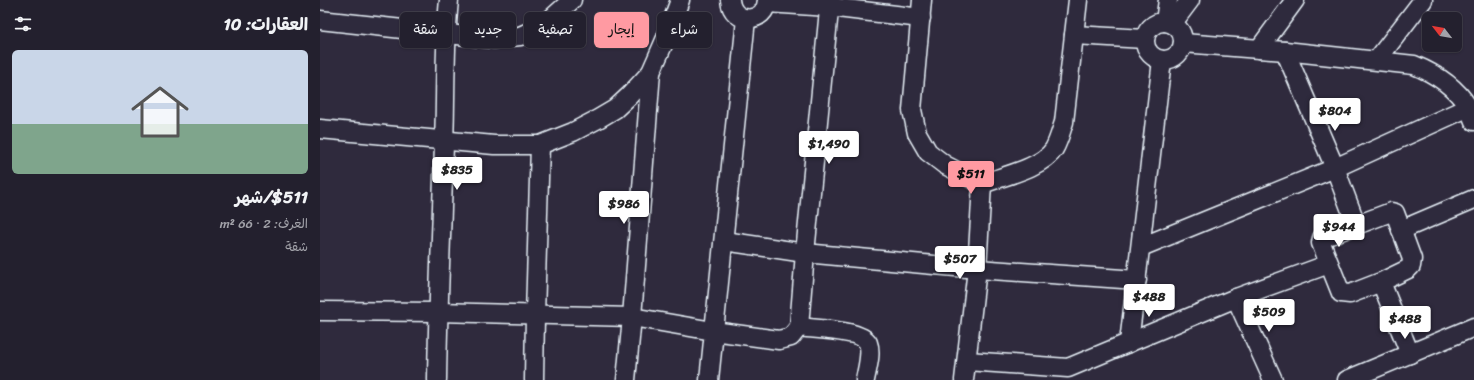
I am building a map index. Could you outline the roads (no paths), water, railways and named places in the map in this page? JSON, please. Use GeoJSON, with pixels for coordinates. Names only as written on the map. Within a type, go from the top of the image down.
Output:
{"type":"FeatureCollection","features":[{"type":"Feature","properties":{"kind":"street"},"geometry":{"type":"LineString","coordinates":[[448,12],[449,0]]}},
{"type":"Feature","properties":{"kind":"street"},"geometry":{"type":"LineString","coordinates":[[452,36],[494,39],[520,36],[543,26],[572,0]]}},
{"type":"Feature","properties":{"kind":"street"},"geometry":{"type":"LineString","coordinates":[[320,128],[494,145],[540,145],[573,132],[598,119],[614,109],[629,96],[651,72],[666,38],[680,0]]}},
{"type":"Feature","properties":{"kind":"street"},"geometry":{"type":"LineString","coordinates":[[730,0],[734,12],[746,19],[754,18],[760,15],[765,10],[767,1],[829,3],[921,9],[912,110],[916,133],[928,152],[945,166],[982,184],[1032,166],[1043,160],[1054,150],[1064,122],[1078,0]]}},
{"type":"Feature","properties":{"kind":"street"},"geometry":{"type":"LineString","coordinates":[[1168,0],[1169,23]]}},
{"type":"Feature","properties":{"kind":"street"},"geometry":{"type":"LineString","coordinates":[[1169,23],[1190,0]]}},
{"type":"Feature","properties":{"kind":"street"},"geometry":{"type":"LineString","coordinates":[[1259,50],[1295,0]]}},
{"type":"Feature","properties":{"kind":"street"},"geometry":{"type":"LineString","coordinates":[[1377,60],[1423,0]]}},
{"type":"Feature","properties":{"kind":"street"},"geometry":{"type":"LineString","coordinates":[[320,311],[438,312],[632,317],[713,331],[779,340],[792,337],[799,327],[829,3]]}},
{"type":"Feature","properties":{"kind":"street"},"geometry":{"type":"LineString","coordinates":[[709,380],[746,19]]}},
{"type":"Feature","properties":{"kind":"street"},"geometry":{"type":"LineString","coordinates":[[320,20],[400,30]]}},
{"type":"Feature","properties":{"kind":"street"},"geometry":{"type":"LineString","coordinates":[[1158,23],[1169,23],[1178,29],[1182,35],[1183,43],[1176,56],[1162,60],[1155,58],[1149,53],[1146,47],[1145,39],[1147,32],[1152,26],[1158,23]]}},
{"type":"Feature","properties":{"kind":"street"},"geometry":{"type":"LineString","coordinates":[[1074,35],[1145,39]]}},
{"type":"Feature","properties":{"kind":"street"},"geometry":{"type":"LineString","coordinates":[[1141,247],[1471,114],[1450,85],[1432,72],[1414,65],[1285,51],[1183,43]]}},
{"type":"Feature","properties":{"kind":"street"},"geometry":{"type":"LineString","coordinates":[[437,380],[446,48]]}},
{"type":"Feature","properties":{"kind":"street"},"geometry":{"type":"LineString","coordinates":[[1285,51],[1335,168],[1356,224]]}},
{"type":"Feature","properties":{"kind":"street"},"geometry":{"type":"LineString","coordinates":[[1129,343],[1162,60]]}},
{"type":"Feature","properties":{"kind":"street"},"geometry":{"type":"LineString","coordinates":[[626,380],[651,72]]}},
{"type":"Feature","properties":{"kind":"street"},"geometry":{"type":"LineString","coordinates":[[534,380],[540,145]]}},
{"type":"Feature","properties":{"kind":"street"},"geometry":{"type":"LineString","coordinates":[[964,380],[977,269],[982,184]]}},
{"type":"Feature","properties":{"kind":"street"},"geometry":{"type":"LineString","coordinates":[[1402,230],[1474,199]]}},
{"type":"Feature","properties":{"kind":"street"},"geometry":{"type":"LineString","coordinates":[[1392,211],[1395,213],[1412,259],[1411,266],[1408,269],[1381,282],[1350,294],[1344,294],[1339,291],[1321,243],[1322,238],[1356,224],[1392,211]]}},
{"type":"Feature","properties":{"kind":"street"},"geometry":{"type":"LineString","coordinates":[[724,241],[805,253],[977,269],[1137,280]]}},
{"type":"Feature","properties":{"kind":"street"},"geometry":{"type":"LineString","coordinates":[[967,361],[1068,374],[1129,343],[1236,298],[1329,264]]}},
{"type":"Feature","properties":{"kind":"street"},"geometry":{"type":"LineString","coordinates":[[1381,282],[1410,354]]}},
{"type":"Feature","properties":{"kind":"street"},"geometry":{"type":"LineString","coordinates":[[1236,298],[1273,380]]}},
{"type":"Feature","properties":{"kind":"street"},"geometry":{"type":"LineString","coordinates":[[799,327],[852,333],[865,338],[869,350],[865,380]]}},
{"type":"Feature","properties":{"kind":"street"},"geometry":{"type":"LineString","coordinates":[[1347,380],[1474,328]]}}]}
